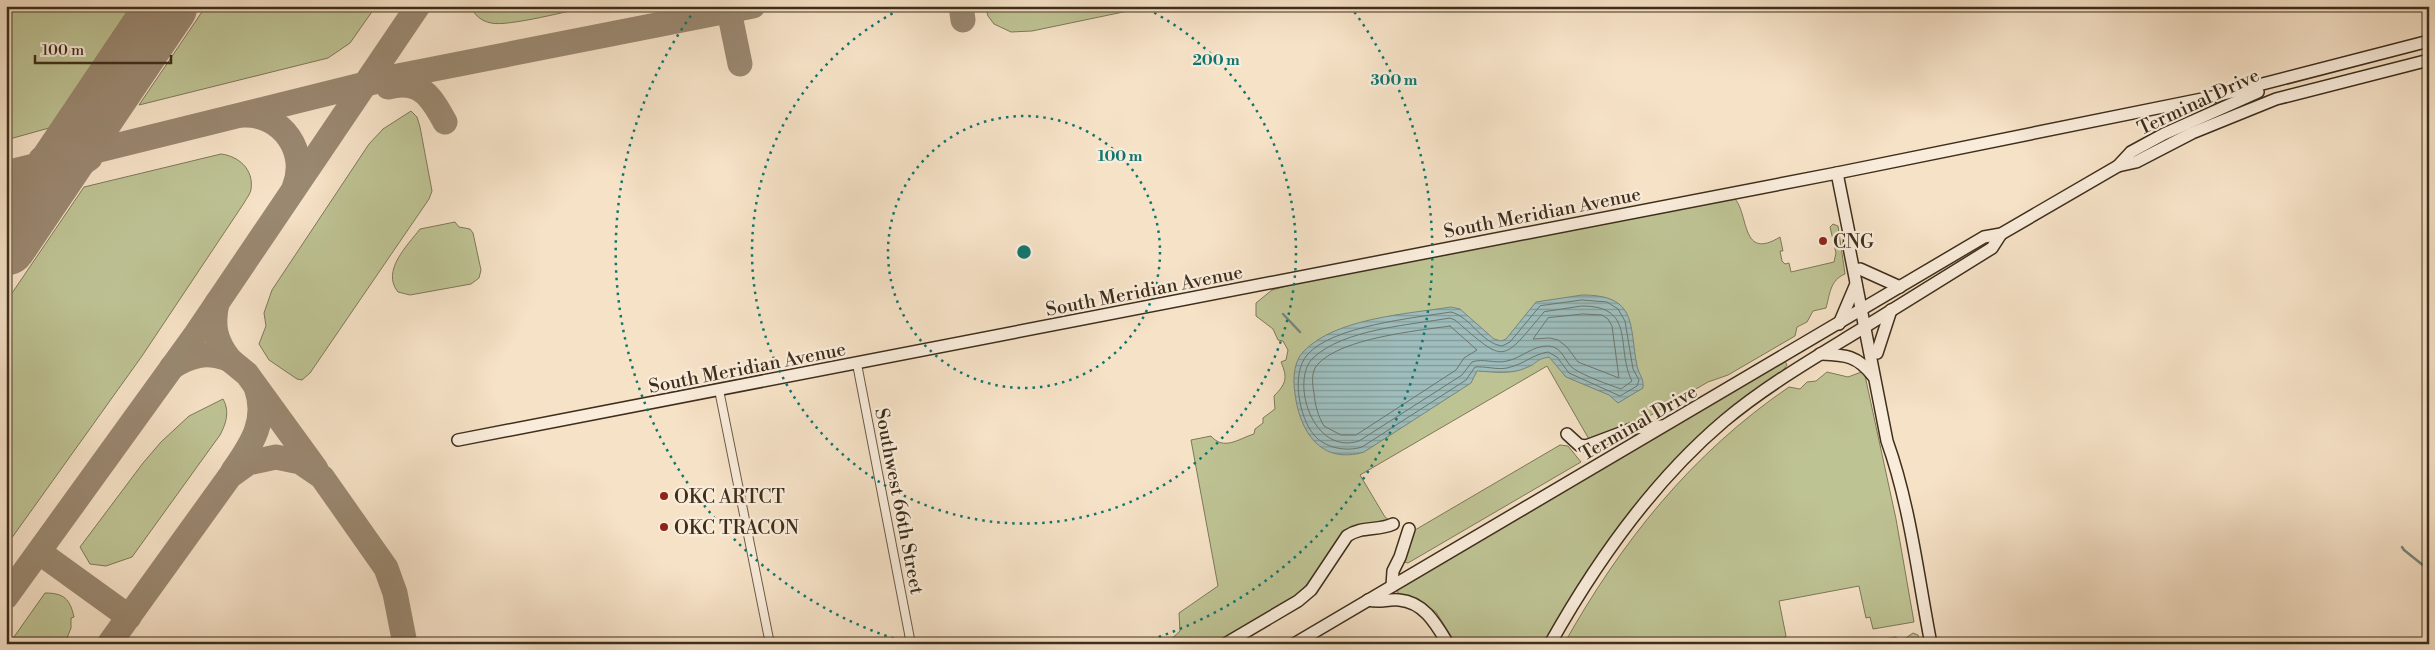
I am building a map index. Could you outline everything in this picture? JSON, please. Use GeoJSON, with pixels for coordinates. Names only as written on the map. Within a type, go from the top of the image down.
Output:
{"type":"FeatureCollection","features":[{"type":"Feature","properties":{"kind":"main road"},"geometry":{"type":"LineString","coordinates":[[2299,75],[2429,41]]}},
{"type":"Feature","properties":{"kind":"main road","name":"Terminal Drive"},"geometry":{"type":"LineString","coordinates":[[2118,166],[2136,162],[2192,133],[2276,99],[2429,60]]}},
{"type":"Feature","properties":{"kind":"main road","name":"Terminal Drive"},"geometry":{"type":"LineString","coordinates":[[1294,644],[1984,237],[2001,234],[2118,166],[2131,152],[2164,134],[2299,75]]}},
{"type":"Feature","properties":{"kind":"main road","name":"South Meridian Avenue"},"geometry":{"type":"LineString","coordinates":[[458,440],[1837,173],[2212,97],[2299,75]]}},
{"type":"Feature","properties":{"kind":"main road"},"geometry":{"type":"LineString","coordinates":[[1837,173],[1850,238],[1855,248],[1860,268],[1874,378],[1887,441],[1893,459],[1931,644]]}},
{"type":"Feature","properties":{"kind":"main road","name":"Terminal Drive"},"geometry":{"type":"LineString","coordinates":[[1550,644],[1601,561],[1630,522],[1673,471],[1724,421],[1820,354],[1992,248],[2001,234]]}},
{"type":"Feature","properties":{"kind":"main road"},"geometry":{"type":"LineString","coordinates":[[1850,238],[1849,247],[1856,284],[1864,309]]}},
{"type":"Feature","properties":{"kind":"main road"},"geometry":{"type":"LineString","coordinates":[[1860,268],[1900,287]]}},
{"type":"Feature","properties":{"kind":"main road"},"geometry":{"type":"LineString","coordinates":[[1839,324],[1856,284]]}},
{"type":"Feature","properties":{"kind":"main road"},"geometry":{"type":"LineString","coordinates":[[1877,353],[1891,310]]}},
{"type":"Feature","properties":{"kind":"main road"},"geometry":{"type":"LineString","coordinates":[[1867,325],[1877,353],[1894,440],[1893,459]]}},
{"type":"Feature","properties":{"kind":"main road"},"geometry":{"type":"LineString","coordinates":[[1820,354],[1850,356],[1866,368],[1874,378]]}},
{"type":"Feature","properties":{"kind":"main road"},"geometry":{"type":"LineString","coordinates":[[1567,434],[1579,445],[1586,446],[1634,428],[1665,426]]}},
{"type":"Feature","properties":{"kind":"main road"},"geometry":{"type":"LineString","coordinates":[[1225,644],[1298,601],[1311,590],[1347,536],[1354,531],[1386,527],[1393,524]]}},
{"type":"Feature","properties":{"kind":"main road"},"geometry":{"type":"LineString","coordinates":[[1392,586],[1393,571],[1410,529]]}},
{"type":"Feature","properties":{"kind":"main road"},"geometry":{"type":"LineString","coordinates":[[1368,600],[1381,603],[1400,600],[1417,606],[1434,621],[1448,644]]}},
{"type":"Feature","properties":{"kind":"street","name":"Southwest 66th Street"},"geometry":{"type":"LineString","coordinates":[[857,364],[911,644]]}},
{"type":"Feature","properties":{"kind":"street"},"geometry":{"type":"LineString","coordinates":[[719,390],[770,644]]}},
{"type":"Feature","properties":{"kind":"green space"},"geometry":{"type":"Polygon","coordinates":[[[6,6],[131,6],[49,128],[6,140],[6,6]]]}},
{"type":"Feature","properties":{"kind":"green space"},"geometry":{"type":"Polygon","coordinates":[[[206,6],[376,6],[350,43],[328,58],[139,105],[206,6]]]}},
{"type":"Feature","properties":{"kind":"green space"},"geometry":{"type":"Polygon","coordinates":[[[471,6],[592,6],[499,24],[481,19],[471,6]]]}},
{"type":"Feature","properties":{"kind":"green space"},"geometry":{"type":"Polygon","coordinates":[[[985,6],[1152,6],[1032,31],[1011,32],[994,24],[988,16],[985,6]]]}},
{"type":"Feature","properties":{"kind":"green space"},"geometry":{"type":"Polygon","coordinates":[[[411,111],[417,117],[420,127],[432,191],[429,199],[310,373],[302,380],[297,379],[269,360],[259,344],[266,326],[264,313],[272,290],[369,144],[383,129],[411,111]]]}},
{"type":"Feature","properties":{"kind":"green space"},"geometry":{"type":"Polygon","coordinates":[[[221,154],[239,161],[243,165],[250,175],[251,191],[142,356],[6,546],[6,302],[84,187],[221,154]]]}},
{"type":"Feature","properties":{"kind":"green space"},"geometry":{"type":"Polygon","coordinates":[[[1735,199],[1752,240],[1758,243],[1767,243],[1780,237],[1783,251],[1780,251],[1782,261],[1785,264],[1789,263],[1791,272],[1834,262],[1836,253],[1830,227],[1833,224],[1838,226],[1845,274],[1833,284],[1826,308],[1813,311],[1807,322],[1797,327],[1795,336],[1728,375],[1708,382],[1646,418],[1590,441],[1547,366],[1360,475],[1385,517],[1390,521],[1356,526],[1346,530],[1312,580],[1290,600],[1213,644],[1166,644],[1180,631],[1179,613],[1218,586],[1191,440],[1211,436],[1221,443],[1226,443],[1254,434],[1255,429],[1263,423],[1263,418],[1275,409],[1274,396],[1285,380],[1285,372],[1281,362],[1286,360],[1288,350],[1283,341],[1278,340],[1273,329],[1256,316],[1256,303],[1272,290],[1301,282],[1735,199]]]}},
{"type":"Feature","properties":{"kind":"green space"},"geometry":{"type":"Polygon","coordinates":[[[455,222],[459,227],[470,229],[473,233],[481,270],[479,278],[471,284],[410,295],[398,292],[392,276],[394,267],[403,251],[420,229],[455,222]]]}},
{"type":"Feature","properties":{"kind":"green space"},"geometry":{"type":"Polygon","coordinates":[[[1785,361],[1787,365],[1781,373],[1761,387],[1601,552],[1578,585],[1544,644],[1456,644],[1436,612],[1416,600],[1398,593],[1397,588],[1785,361]]]}},
{"type":"Feature","properties":{"kind":"green space"},"geometry":{"type":"Polygon","coordinates":[[[1864,371],[1896,519],[1914,622],[1873,629],[1870,617],[1866,618],[1859,586],[1779,601],[1786,636],[1784,639],[1785,644],[1564,644],[1586,606],[1635,535],[1690,470],[1721,441],[1789,387],[1800,389],[1807,382],[1816,381],[1827,372],[1848,377],[1864,371]]]}},
{"type":"Feature","properties":{"kind":"green space"},"geometry":{"type":"Polygon","coordinates":[[[223,399],[226,417],[220,435],[132,557],[106,566],[90,564],[80,547],[143,463],[161,442],[189,416],[223,399]]]}},
{"type":"Feature","properties":{"kind":"green space"},"geometry":{"type":"Polygon","coordinates":[[[1560,445],[1568,446],[1581,462],[1408,563],[1404,562],[1411,533],[1415,530],[1560,445]]]}},
{"type":"Feature","properties":{"kind":"green space"},"geometry":{"type":"Polygon","coordinates":[[[45,593],[57,594],[65,598],[70,606],[74,617],[71,618],[71,628],[65,643],[9,644],[45,593]]]}},
{"type":"Feature","properties":{"kind":"green space"},"geometry":{"type":"Polygon","coordinates":[[[1913,633],[1918,635],[1920,644],[1875,644],[1877,640],[1896,637],[1900,642],[1913,633]]]}},
{"type":"Feature","properties":{"kind":"water"},"geometry":{"type":"Polygon","coordinates":[[[1582,295],[1600,296],[1613,300],[1628,315],[1643,388],[1618,403],[1609,395],[1566,377],[1549,357],[1541,359],[1522,370],[1503,372],[1477,371],[1471,383],[1364,452],[1349,455],[1336,454],[1325,449],[1315,442],[1302,421],[1294,389],[1294,377],[1298,360],[1304,351],[1334,331],[1373,319],[1451,307],[1460,309],[1494,339],[1501,341],[1506,339],[1536,302],[1582,295]]]}},
{"type":"Feature","properties":{"kind":"waterway"},"geometry":{"type":"LineString","coordinates":[[1283,314],[1300,332]]}},
{"type":"Feature","properties":{"kind":"waterway"},"geometry":{"type":"LineString","coordinates":[[2402,547],[2429,570]]}},
{"type":"Feature","properties":{"kind":"taxiway"},"geometry":{"type":"LineString","coordinates":[[6,597],[196,334],[418,6]]}},
{"type":"Feature","properties":{"kind":"taxiway"},"geometry":{"type":"LineString","coordinates":[[728,6],[740,64]]}},
{"type":"Feature","properties":{"kind":"taxiway"},"geometry":{"type":"LineString","coordinates":[[6,173],[398,76],[753,6]]}},
{"type":"Feature","properties":{"kind":"taxiway"},"geometry":{"type":"LineString","coordinates":[[961,6],[963,20]]}},
{"type":"Feature","properties":{"kind":"taxiway"},"geometry":{"type":"LineString","coordinates":[[388,87],[408,85],[423,92],[435,104],[445,122]]}},
{"type":"Feature","properties":{"kind":"taxiway"},"geometry":{"type":"LineString","coordinates":[[41,159],[76,133],[104,100]]}},
{"type":"Feature","properties":{"kind":"taxiway"},"geometry":{"type":"LineString","coordinates":[[243,115],[257,116],[270,120],[289,137],[298,161],[298,174],[294,188]]}},
{"type":"Feature","properties":{"kind":"taxiway"},"geometry":{"type":"LineString","coordinates":[[24,218],[56,182],[90,158]]}},
{"type":"Feature","properties":{"kind":"taxiway"},"geometry":{"type":"LineString","coordinates":[[172,367],[186,359],[200,355],[214,355],[230,360],[221,346],[216,333],[217,303]]}},
{"type":"Feature","properties":{"kind":"taxiway"},"geometry":{"type":"LineString","coordinates":[[230,360],[247,374],[316,469]]}},
{"type":"Feature","properties":{"kind":"taxiway"},"geometry":{"type":"LineString","coordinates":[[233,471],[252,441],[259,421],[260,410],[256,387]]}},
{"type":"Feature","properties":{"kind":"taxiway"},"geometry":{"type":"LineString","coordinates":[[109,644],[230,476],[248,463],[276,457],[300,462],[322,477],[386,568],[395,593],[405,644]]}},
{"type":"Feature","properties":{"kind":"taxiway"},"geometry":{"type":"LineString","coordinates":[[39,552],[129,617]]}},
{"type":"Feature","properties":{"kind":"runway"},"geometry":{"type":"LineString","coordinates":[[6,245],[167,6]]}},
{"type":"Feature","properties":{"kind":"place","name":"CNG"},"geometry":{"type":"Point","coordinates":[1823,241]}},
{"type":"Feature","properties":{"kind":"place","name":"OKC ARTCT"},"geometry":{"type":"Point","coordinates":[664,496]}},
{"type":"Feature","properties":{"kind":"place","name":"OKC TRACON"},"geometry":{"type":"Point","coordinates":[664,527]}}]}
